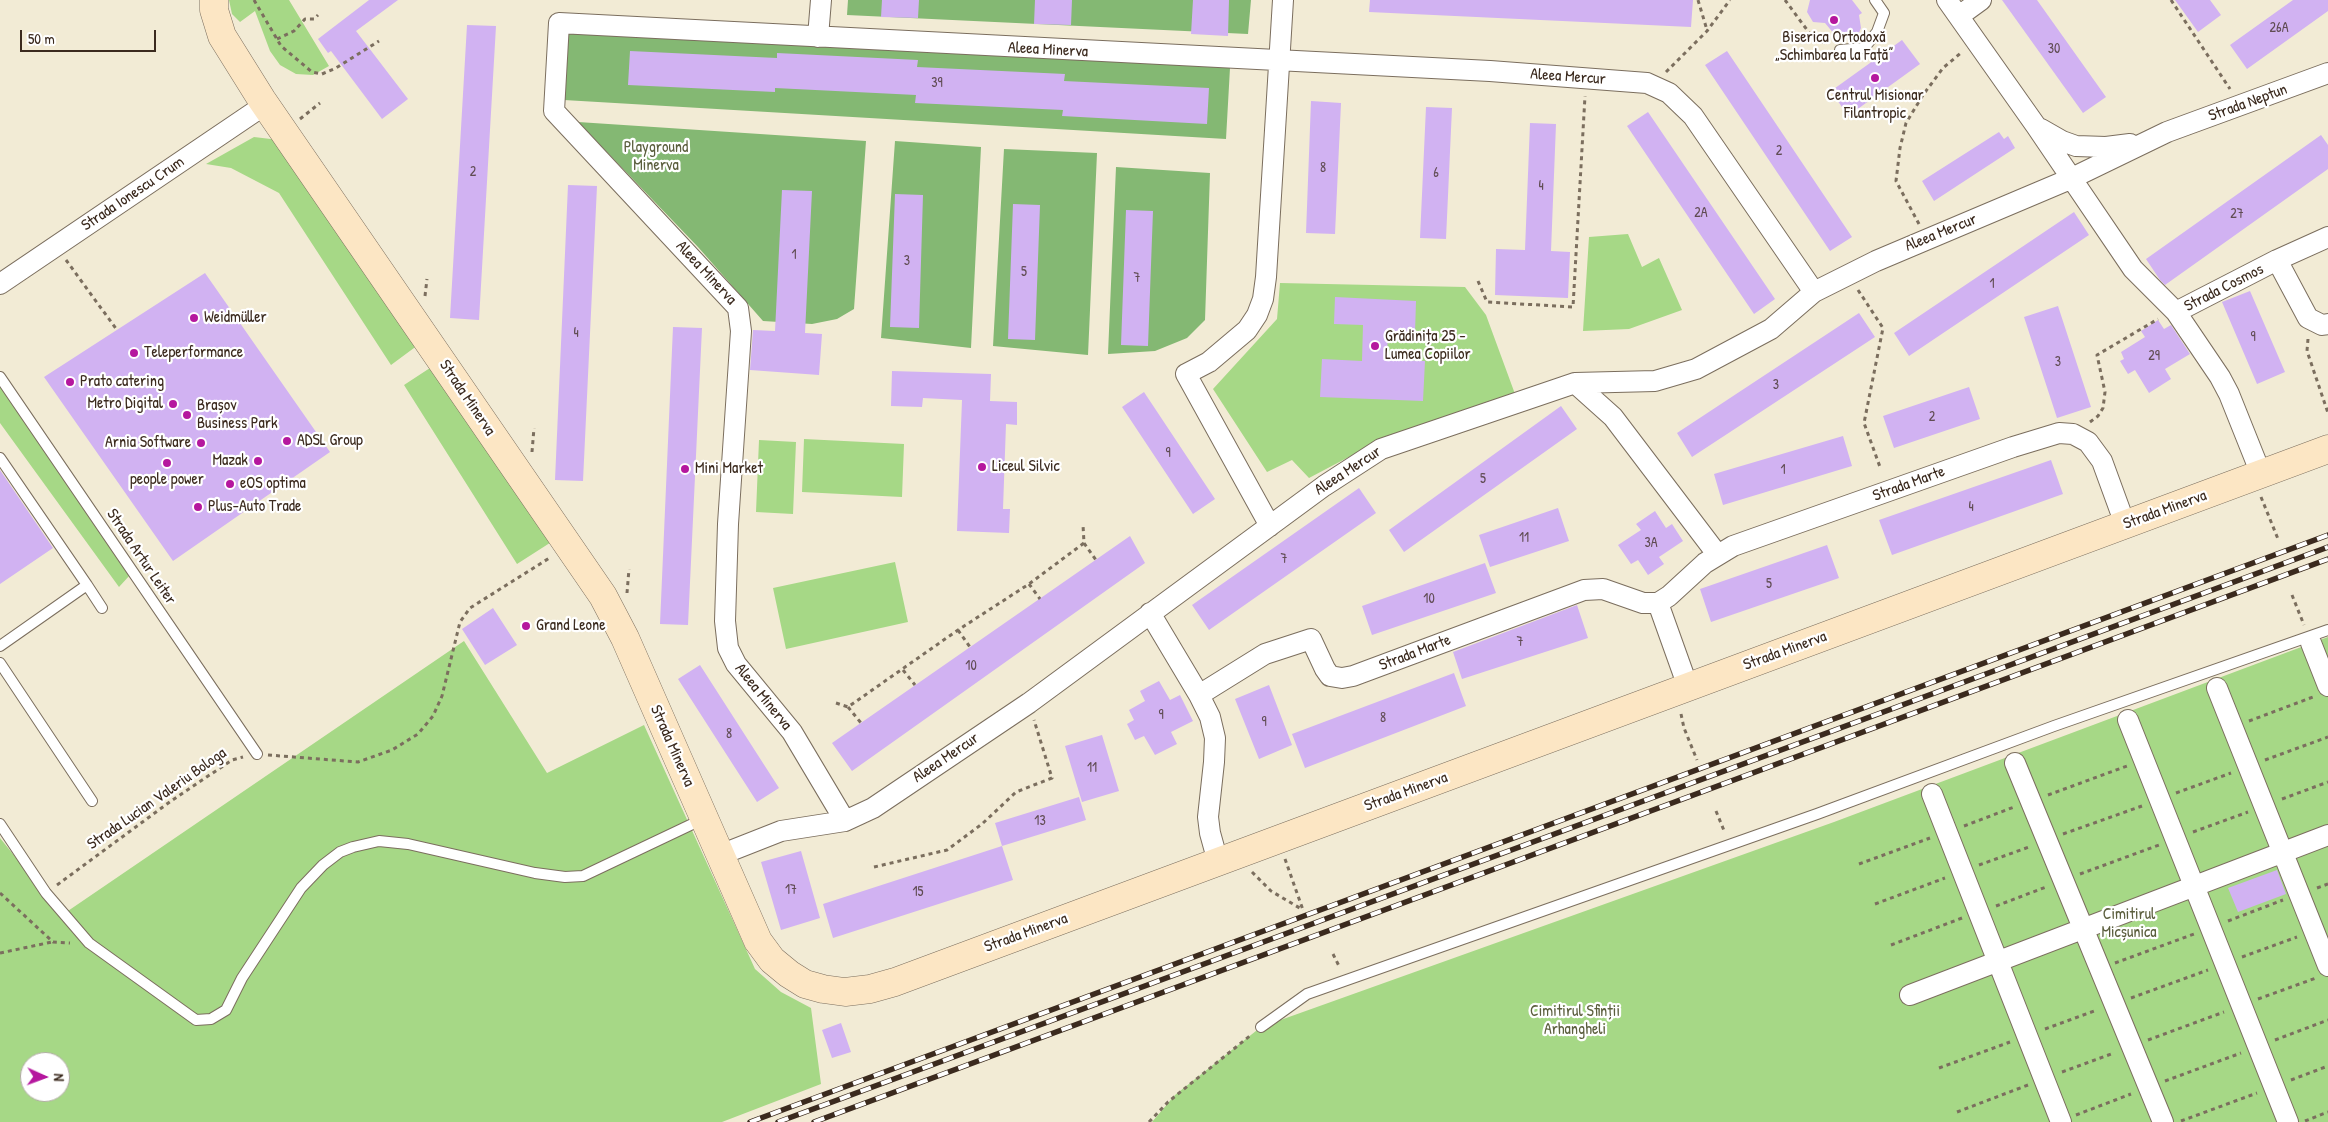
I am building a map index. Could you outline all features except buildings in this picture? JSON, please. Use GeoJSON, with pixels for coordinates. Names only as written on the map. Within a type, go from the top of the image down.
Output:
{"type":"FeatureCollection","features":[{"type":"Feature","properties":{"kind":"street","name":"Strada Minerva"},"geometry":{"type":"LineString","coordinates":[[214,0],[214,10],[222,36],[266,104],[570,545],[603,596],[625,638],[758,941],[772,960],[805,984],[823,990],[845,992],[870,989],[895,982],[2328,449]]}},
{"type":"Feature","properties":{"kind":"street"},"geometry":{"type":"LineString","coordinates":[[818,37],[821,0]]}},
{"type":"Feature","properties":{"kind":"street"},"geometry":{"type":"LineString","coordinates":[[1270,526],[1186,374],[1209,362],[1248,330],[1257,314],[1262,298],[1266,276],[1283,0]]}},
{"type":"Feature","properties":{"kind":"street","name":"Strada Neptun"},"geometry":{"type":"LineString","coordinates":[[1947,0],[2036,126],[2070,179],[2133,269],[2176,312]]}},
{"type":"Feature","properties":{"kind":"street"},"geometry":{"type":"LineString","coordinates":[[1959,16],[1981,0]]}},
{"type":"Feature","properties":{"kind":"street","name":"Aleea Minerva"},"geometry":{"type":"LineString","coordinates":[[845,821],[792,732],[736,664],[728,648],[725,621],[726,572],[741,331],[738,308],[554,111],[559,23],[1279,62]]}},
{"type":"Feature","properties":{"kind":"street","name":"Aleea Mercur"},"geometry":{"type":"LineString","coordinates":[[1279,62],[1586,78],[1647,83],[1668,93],[1693,116],[1814,292]]}},
{"type":"Feature","properties":{"kind":"street","name":"Strada Neptun"},"geometry":{"type":"LineString","coordinates":[[2036,126],[2062,141],[2092,148],[2132,144],[2328,73]]}},
{"type":"Feature","properties":{"kind":"street","name":"Strada Ionescu Crum"},"geometry":{"type":"LineString","coordinates":[[0,284],[266,104]]}},
{"type":"Feature","properties":{"kind":"street","name":"Strada Neptun"},"geometry":{"type":"LineString","coordinates":[[2070,179],[2167,132]]}},
{"type":"Feature","properties":{"kind":"street","name":"Aleea Mercur"},"geometry":{"type":"LineString","coordinates":[[720,855],[781,831],[845,821],[873,808],[1029,703],[1324,486],[1380,449],[1575,383],[1656,381],[1696,369],[1771,329],[1814,292],[1927,239],[2070,179]]}},
{"type":"Feature","properties":{"kind":"street"},"geometry":{"type":"LineString","coordinates":[[2277,260],[2328,237]]}},
{"type":"Feature","properties":{"kind":"street","name":"Strada Cosmos"},"geometry":{"type":"LineString","coordinates":[[2261,474],[2229,394],[2220,377],[2176,312],[2277,260],[2308,318]]}},
{"type":"Feature","properties":{"kind":"street"},"geometry":{"type":"LineString","coordinates":[[2308,318],[2322,325],[2328,324]]}},
{"type":"Feature","properties":{"kind":"street"},"geometry":{"type":"LineString","coordinates":[[1575,383],[1613,417],[1717,554]]}},
{"type":"Feature","properties":{"kind":"street","name":"Strada Marte"},"geometry":{"type":"LineString","coordinates":[[1200,695],[1265,654],[1311,639],[1324,669],[1330,676],[1342,678],[1353,676],[1584,590],[1603,589],[1644,603],[1658,603],[1669,596],[1717,554],[1733,546],[2012,447],[2058,433],[2073,434]]}},
{"type":"Feature","properties":{"kind":"street"},"geometry":{"type":"LineString","coordinates":[[2073,434],[2088,442],[2102,461],[2126,524]]}},
{"type":"Feature","properties":{"kind":"street"},"geometry":{"type":"LineString","coordinates":[[1658,603],[1683,689]]}},
{"type":"Feature","properties":{"kind":"street"},"geometry":{"type":"LineString","coordinates":[[1150,613],[1200,695],[1210,717],[1215,738],[1208,817],[1210,834],[1227,858]]}},
{"type":"Feature","properties":{"kind":"street"},"geometry":{"type":"LineString","coordinates":[[2310,640],[2324,690]]}},
{"type":"Feature","properties":{"kind":"street"},"geometry":{"type":"LineString","coordinates":[[2217,688],[2328,966]]}},
{"type":"Feature","properties":{"kind":"street"},"geometry":{"type":"LineString","coordinates":[[2128,720],[2288,1122]]}},
{"type":"Feature","properties":{"kind":"street"},"geometry":{"type":"LineString","coordinates":[[2014,763],[2162,1122]]}},
{"type":"Feature","properties":{"kind":"street"},"geometry":{"type":"LineString","coordinates":[[1932,794],[2061,1121]]}},
{"type":"Feature","properties":{"kind":"street"},"geometry":{"type":"LineString","coordinates":[[1910,995],[2328,835]]}},
{"type":"Feature","properties":{"kind":"lane"},"geometry":{"type":"LineString","coordinates":[[1840,50],[1864,48],[1877,32],[1884,14],[1875,0]]}},
{"type":"Feature","properties":{"kind":"lane","name":"Strada Artur Leiter"},"geometry":{"type":"LineString","coordinates":[[0,376],[256,754]]}},
{"type":"Feature","properties":{"kind":"lane"},"geometry":{"type":"LineString","coordinates":[[0,458],[102,608]]}},
{"type":"Feature","properties":{"kind":"lane"},"geometry":{"type":"LineString","coordinates":[[0,646],[87,585]]}},
{"type":"Feature","properties":{"kind":"lane"},"geometry":{"type":"LineString","coordinates":[[1261,1027],[1307,994],[1731,845],[2054,726],[2310,640],[2328,630]]}},
{"type":"Feature","properties":{"kind":"lane"},"geometry":{"type":"LineString","coordinates":[[0,663],[92,801]]}},
{"type":"Feature","properties":{"kind":"lane"},"geometry":{"type":"LineString","coordinates":[[0,824],[46,893],[89,943],[196,1020],[212,1019],[226,1010],[242,978],[301,888],[323,865],[346,850],[378,841],[408,844],[535,873],[565,877],[583,876],[704,818]]}},
{"type":"Feature","properties":{"kind":"path"},"geometry":{"type":"LineString","coordinates":[[254,0],[281,46],[312,72],[322,74],[336,68],[378,40]]}},
{"type":"Feature","properties":{"kind":"path"},"geometry":{"type":"LineString","coordinates":[[1698,0],[1707,31]]}},
{"type":"Feature","properties":{"kind":"path"},"geometry":{"type":"LineString","coordinates":[[1668,93],[1666,71],[1682,58],[1707,31],[1730,0]]}},
{"type":"Feature","properties":{"kind":"path"},"geometry":{"type":"LineString","coordinates":[[1785,0],[1813,38],[1840,50]]}},
{"type":"Feature","properties":{"kind":"path"},"geometry":{"type":"LineString","coordinates":[[2171,0],[2241,106]]}},
{"type":"Feature","properties":{"kind":"path"},"geometry":{"type":"LineString","coordinates":[[277,39],[294,31],[305,19],[314,19],[318,15]]}},
{"type":"Feature","properties":{"kind":"path"},"geometry":{"type":"LineString","coordinates":[[1927,239],[1896,181],[1900,148],[1906,123],[1923,95],[1943,68],[1976,41]]}},
{"type":"Feature","properties":{"kind":"path"},"geometry":{"type":"LineString","coordinates":[[1478,281],[1487,302],[1573,308],[1586,78]]}},
{"type":"Feature","properties":{"kind":"path"},"geometry":{"type":"LineString","coordinates":[[56,246],[117,330]]}},
{"type":"Feature","properties":{"kind":"path"},"geometry":{"type":"LineString","coordinates":[[1847,276],[1883,328],[1864,424],[1880,467]]}},
{"type":"Feature","properties":{"kind":"path"},"geometry":{"type":"LineString","coordinates":[[2073,434],[2098,416],[2103,408],[2105,392],[2097,355],[2161,317],[2176,312]]}},
{"type":"Feature","properties":{"kind":"path"},"geometry":{"type":"LineString","coordinates":[[2308,318],[2307,351],[2328,413]]}},
{"type":"Feature","properties":{"kind":"path"},"geometry":{"type":"LineString","coordinates":[[2261,474],[2259,492],[2278,540]]}},
{"type":"Feature","properties":{"kind":"path"},"geometry":{"type":"LineString","coordinates":[[1083,525],[1084,543],[1096,560]]}},
{"type":"Feature","properties":{"kind":"path"},"geometry":{"type":"LineString","coordinates":[[848,707],[958,630],[1028,584],[1084,543]]}},
{"type":"Feature","properties":{"kind":"path","name":"Strada Lucian Valeriu Bologa"},"geometry":{"type":"LineString","coordinates":[[46,893],[171,801],[232,760],[256,754],[358,762],[392,750],[418,734],[433,716],[442,696],[460,622],[470,608],[570,545]]}},
{"type":"Feature","properties":{"kind":"path"},"geometry":{"type":"LineString","coordinates":[[1028,584],[1040,599]]}},
{"type":"Feature","properties":{"kind":"path"},"geometry":{"type":"LineString","coordinates":[[2292,595],[2310,640]]}},
{"type":"Feature","properties":{"kind":"path"},"geometry":{"type":"LineString","coordinates":[[958,630],[970,647]]}},
{"type":"Feature","properties":{"kind":"path"},"geometry":{"type":"LineString","coordinates":[[903,670],[915,685]]}},
{"type":"Feature","properties":{"kind":"path"},"geometry":{"type":"LineString","coordinates":[[1683,689],[1684,728],[1698,760]]}},
{"type":"Feature","properties":{"kind":"path"},"geometry":{"type":"LineString","coordinates":[[2232,727],[2324,690]]}},
{"type":"Feature","properties":{"kind":"path"},"geometry":{"type":"LineString","coordinates":[[836,703],[848,707],[861,723]]}},
{"type":"Feature","properties":{"kind":"path"},"geometry":{"type":"LineString","coordinates":[[874,867],[947,850],[982,824],[1016,792],[1052,778],[1029,703]]}},
{"type":"Feature","properties":{"kind":"path"},"geometry":{"type":"LineString","coordinates":[[1874,904],[2328,737]]}},
{"type":"Feature","properties":{"kind":"path"},"geometry":{"type":"LineString","coordinates":[[1859,864],[2144,760]]}},
{"type":"Feature","properties":{"kind":"path"},"geometry":{"type":"LineString","coordinates":[[1891,945],[2328,782]]}},
{"type":"Feature","properties":{"kind":"path"},"geometry":{"type":"LineString","coordinates":[[1716,811],[1731,845]]}},
{"type":"Feature","properties":{"kind":"path"},"geometry":{"type":"LineString","coordinates":[[1227,858],[1271,891],[1303,910],[1278,840]]}},
{"type":"Feature","properties":{"kind":"path"},"geometry":{"type":"LineString","coordinates":[[0,893],[53,942]]}},
{"type":"Feature","properties":{"kind":"path"},"geometry":{"type":"LineString","coordinates":[[0,953],[53,942],[89,943]]}},
{"type":"Feature","properties":{"kind":"path"},"geometry":{"type":"LineString","coordinates":[[2061,1121],[2328,1020]]}},
{"type":"Feature","properties":{"kind":"path"},"geometry":{"type":"LineString","coordinates":[[1149,1122],[1168,1102],[1261,1027]]}},
{"type":"Feature","properties":{"kind":"path"},"geometry":{"type":"LineString","coordinates":[[2179,1122],[2328,1066]]}},
{"type":"Feature","properties":{"kind":"path"},"geometry":{"type":"LineString","coordinates":[[2302,1122],[2328,1112]]}},
{"type":"Feature","properties":{"kind":"green space"},"geometry":{"type":"Polygon","coordinates":[[[229,0],[289,0],[329,66],[313,75],[296,74],[280,65],[270,51],[255,11],[240,22],[232,14],[229,0]]]}},
{"type":"Feature","properties":{"kind":"green space"},"geometry":{"type":"Polygon","coordinates":[[[848,0],[1251,0],[1248,34],[847,15],[848,0]]]}},
{"type":"Feature","properties":{"kind":"green space"},"geometry":{"type":"Polygon","coordinates":[[[568,30],[1230,68],[1226,139],[564,100],[568,30]]]}},
{"type":"Feature","properties":{"kind":"green space","name":"Playground Minerva"},"geometry":{"type":"Polygon","coordinates":[[[578,122],[866,141],[854,309],[837,319],[812,324],[763,321],[698,247],[578,122]]]}},
{"type":"Feature","properties":{"kind":"green space"},"geometry":{"type":"Polygon","coordinates":[[[254,137],[279,140],[418,345],[391,365],[279,193],[231,168],[206,164],[254,137]]]}},
{"type":"Feature","properties":{"kind":"green space"},"geometry":{"type":"Polygon","coordinates":[[[895,141],[981,147],[971,348],[881,338],[895,141]]]}},
{"type":"Feature","properties":{"kind":"green space"},"geometry":{"type":"Polygon","coordinates":[[[1004,149],[1097,153],[1088,355],[993,346],[1004,149]]]}},
{"type":"Feature","properties":{"kind":"green space"},"geometry":{"type":"Polygon","coordinates":[[[1116,167],[1210,173],[1205,320],[1187,338],[1155,351],[1108,354],[1116,167]]]}},
{"type":"Feature","properties":{"kind":"green space"},"geometry":{"type":"Polygon","coordinates":[[[1628,234],[1642,267],[1659,258],[1682,310],[1629,329],[1583,331],[1589,237],[1628,234]]]}},
{"type":"Feature","properties":{"kind":"green space"},"geometry":{"type":"Polygon","coordinates":[[[1280,283],[1465,287],[1486,315],[1515,394],[1381,440],[1309,478],[1292,460],[1267,472],[1213,389],[1277,319],[1280,283]]]}},
{"type":"Feature","properties":{"kind":"green space"},"geometry":{"type":"Polygon","coordinates":[[[433,366],[556,539],[517,564],[404,385],[433,366]]]}},
{"type":"Feature","properties":{"kind":"green space"},"geometry":{"type":"Polygon","coordinates":[[[0,384],[130,575],[119,587],[0,423],[0,384]]]}},
{"type":"Feature","properties":{"kind":"green space"},"geometry":{"type":"Polygon","coordinates":[[[804,439],[904,444],[902,497],[802,492],[804,439]]]}},
{"type":"Feature","properties":{"kind":"green space"},"geometry":{"type":"Polygon","coordinates":[[[759,440],[796,442],[793,514],[756,512],[759,440]]]}},
{"type":"Feature","properties":{"kind":"green space"},"geometry":{"type":"Polygon","coordinates":[[[895,562],[908,622],[786,649],[773,588],[895,562]]]}},
{"type":"Feature","properties":{"kind":"green space"},"geometry":{"type":"Polygon","coordinates":[[[2328,637],[2328,1122],[1152,1122],[1175,1095],[1261,1027],[1834,822],[2328,637]]]}},
{"type":"Feature","properties":{"kind":"green space"},"geometry":{"type":"Polygon","coordinates":[[[464,641],[547,773],[644,725],[755,969],[781,992],[811,1008],[821,1084],[722,1122],[0,1122],[0,838],[62,915],[464,641]]]}},
{"type":"Feature","properties":{"kind":"railway"},"geometry":{"type":"LineString","coordinates":[[750,1122],[2328,535]]}},
{"type":"Feature","properties":{"kind":"railway"},"geometry":{"type":"LineString","coordinates":[[778,1122],[2328,547]]}},
{"type":"Feature","properties":{"kind":"railway"},"geometry":{"type":"LineString","coordinates":[[814,1122],[2328,559]]}},
{"type":"Feature","properties":{"kind":"place","name":"Biserica Ortodoxă „Schimbarea la Față”"},"geometry":{"type":"Point","coordinates":[1834,20]}},
{"type":"Feature","properties":{"kind":"place","name":"Centrul Misionar Filantropic"},"geometry":{"type":"Point","coordinates":[1875,78]}},
{"type":"Feature","properties":{"kind":"place","name":"Weidmüller"},"geometry":{"type":"Point","coordinates":[194,318]}},
{"type":"Feature","properties":{"kind":"place","name":"Grădinița 25 - Lumea Copiilor"},"geometry":{"type":"Point","coordinates":[1375,346]}},
{"type":"Feature","properties":{"kind":"place","name":"Teleperformance"},"geometry":{"type":"Point","coordinates":[134,353]}},
{"type":"Feature","properties":{"kind":"place","name":"Prato catering"},"geometry":{"type":"Point","coordinates":[70,382]}},
{"type":"Feature","properties":{"kind":"place","name":"Metro Digital"},"geometry":{"type":"Point","coordinates":[173,404]}},
{"type":"Feature","properties":{"kind":"place","name":"Brașov Business Park"},"geometry":{"type":"Point","coordinates":[187,415]}},
{"type":"Feature","properties":{"kind":"place","name":"ADSL Group"},"geometry":{"type":"Point","coordinates":[287,441]}},
{"type":"Feature","properties":{"kind":"place","name":"Arnia Software"},"geometry":{"type":"Point","coordinates":[201,443]}},
{"type":"Feature","properties":{"kind":"place","name":"Mazak"},"geometry":{"type":"Point","coordinates":[258,461]}},
{"type":"Feature","properties":{"kind":"place","name":"people power"},"geometry":{"type":"Point","coordinates":[167,463]}},
{"type":"Feature","properties":{"kind":"place","name":"Liceul Silvic"},"geometry":{"type":"Point","coordinates":[982,467]}},
{"type":"Feature","properties":{"kind":"place","name":"Mini Market"},"geometry":{"type":"Point","coordinates":[685,469]}},
{"type":"Feature","properties":{"kind":"place","name":"eOS optima"},"geometry":{"type":"Point","coordinates":[230,484]}},
{"type":"Feature","properties":{"kind":"place","name":"Plus-Auto Trade"},"geometry":{"type":"Point","coordinates":[198,507]}},
{"type":"Feature","properties":{"kind":"place","name":"Grand Leone"},"geometry":{"type":"Point","coordinates":[526,626]}},
{"type":"Feature","properties":{"kind":"park label","name":"Cimitirul Micșunica"},"geometry":{"type":"Point","coordinates":[2129,924]}},
{"type":"Feature","properties":{"kind":"park label","name":"Cimitirul Sfinții Arhangheli"},"geometry":{"type":"Point","coordinates":[1575,1021]}}]}
